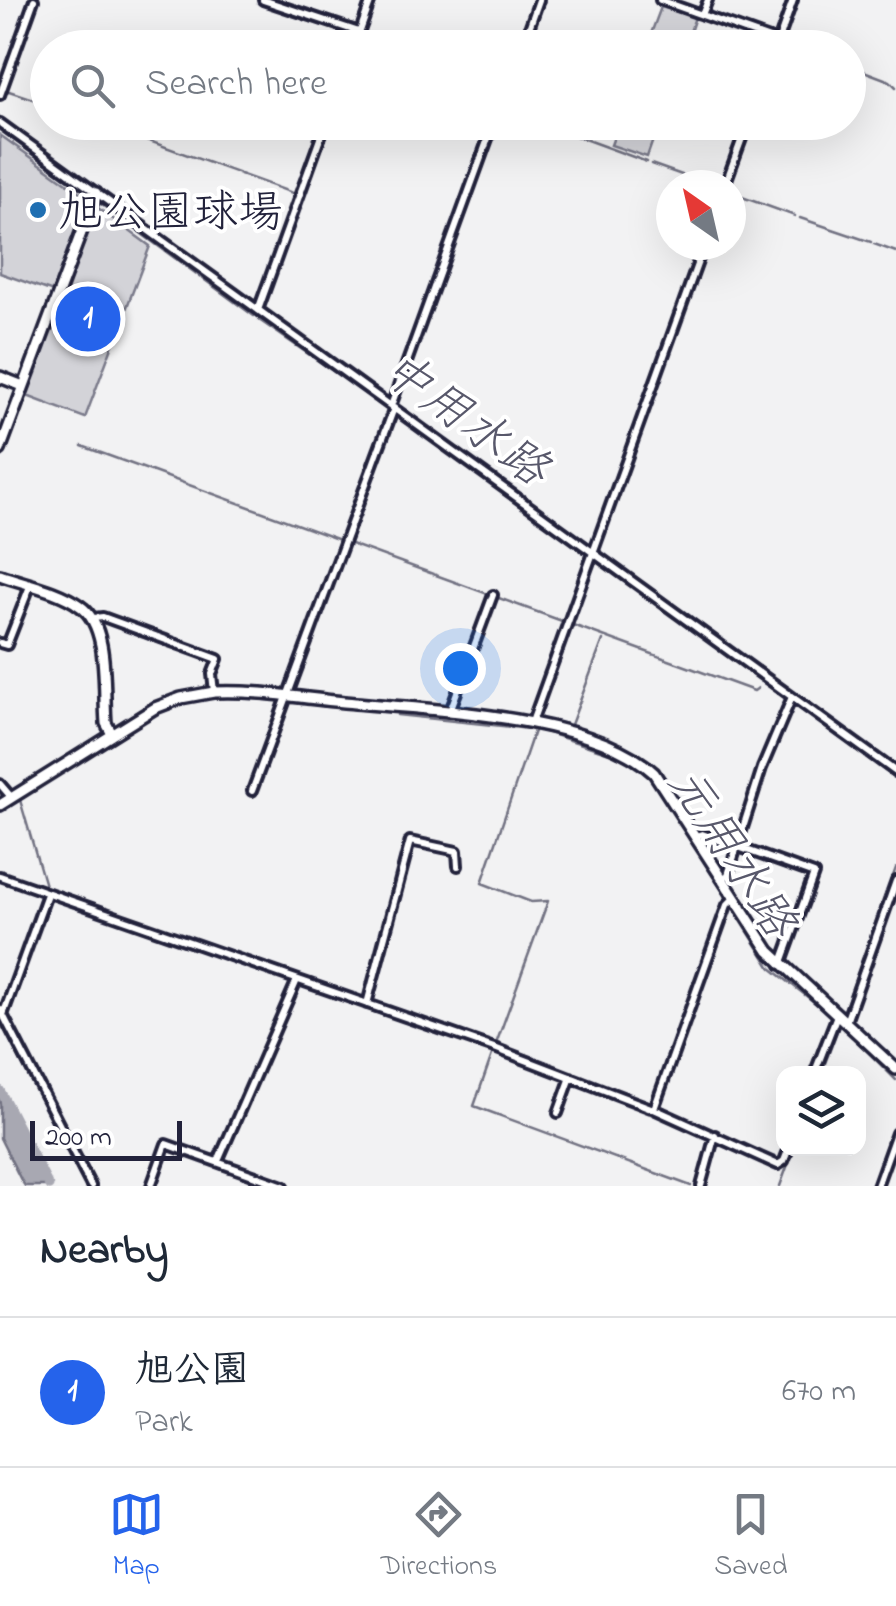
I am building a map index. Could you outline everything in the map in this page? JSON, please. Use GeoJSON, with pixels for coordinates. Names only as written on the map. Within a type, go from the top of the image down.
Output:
{"type":"FeatureCollection","features":[{"type":"Feature","properties":{"kind":"main road"},"geometry":{"type":"LineString","coordinates":[[0,450],[94,196]]}},
{"type":"Feature","properties":{"kind":"main road"},"geometry":{"type":"LineString","coordinates":[[0,377],[23,386]]}},
{"type":"Feature","properties":{"kind":"main road"},"geometry":{"type":"LineString","coordinates":[[0,575],[76,602],[94,618],[100,639],[106,723],[112,734]]}},
{"type":"Feature","properties":{"kind":"main road"},"geometry":{"type":"LineString","coordinates":[[0,804],[168,703],[214,692],[450,712],[532,722],[562,730],[637,759],[662,782],[781,965],[896,1069]]}},
{"type":"Feature","properties":{"kind":"street"},"geometry":{"type":"LineString","coordinates":[[0,95],[34,0]]}},
{"type":"Feature","properties":{"kind":"street"},"geometry":{"type":"LineString","coordinates":[[263,0],[354,30]]}},
{"type":"Feature","properties":{"kind":"street"},"geometry":{"type":"LineString","coordinates":[[361,30],[371,0]]}},
{"type":"Feature","properties":{"kind":"street"},"geometry":{"type":"LineString","coordinates":[[528,30],[539,0]]}},
{"type":"Feature","properties":{"kind":"street"},"geometry":{"type":"LineString","coordinates":[[660,0],[739,30]]}},
{"type":"Feature","properties":{"kind":"street"},"geometry":{"type":"LineString","coordinates":[[702,15],[708,0]]}},
{"type":"Feature","properties":{"kind":"street"},"geometry":{"type":"LineString","coordinates":[[782,30],[793,0]]}},
{"type":"Feature","properties":{"kind":"street"},"geometry":{"type":"LineString","coordinates":[[3,128],[896,772]]}},
{"type":"Feature","properties":{"kind":"street"},"geometry":{"type":"LineString","coordinates":[[258,310],[319,140]]}},
{"type":"Feature","properties":{"kind":"street"},"geometry":{"type":"LineString","coordinates":[[252,791],[488,140]]}},
{"type":"Feature","properties":{"kind":"street"},"geometry":{"type":"LineString","coordinates":[[731,170],[742,140]]}},
{"type":"Feature","properties":{"kind":"street"},"geometry":{"type":"LineString","coordinates":[[532,722],[699,260]]}},
{"type":"Feature","properties":{"kind":"street"},"geometry":{"type":"LineString","coordinates":[[0,643],[7,646],[30,586]]}},
{"type":"Feature","properties":{"kind":"street"},"geometry":{"type":"LineString","coordinates":[[450,712],[493,595]]}},
{"type":"Feature","properties":{"kind":"street"},"geometry":{"type":"LineString","coordinates":[[94,618],[103,617],[218,659],[212,674],[214,692]]}},
{"type":"Feature","properties":{"kind":"street"},"geometry":{"type":"LineString","coordinates":[[722,879],[728,874],[762,768],[792,696]]}},
{"type":"Feature","properties":{"kind":"street"},"geometry":{"type":"LineString","coordinates":[[0,784],[12,798]]}},
{"type":"Feature","properties":{"kind":"street"},"geometry":{"type":"LineString","coordinates":[[696,836],[702,834],[814,874],[781,965]]}},
{"type":"Feature","properties":{"kind":"street"},"geometry":{"type":"LineString","coordinates":[[368,1004],[410,842],[457,851],[458,866]]}},
{"type":"Feature","properties":{"kind":"street"},"geometry":{"type":"LineString","coordinates":[[0,876],[122,923],[368,1004],[572,1077],[778,1164],[786,1156]]}},
{"type":"Feature","properties":{"kind":"street"},"geometry":{"type":"LineString","coordinates":[[846,1022],[892,904],[896,881]]}},
{"type":"Feature","properties":{"kind":"street"},"geometry":{"type":"LineString","coordinates":[[47,894],[2,1012],[91,1186]]}},
{"type":"Feature","properties":{"kind":"street"},"geometry":{"type":"LineString","coordinates":[[653,1108],[727,906],[734,898]]}},
{"type":"Feature","properties":{"kind":"street"},"geometry":{"type":"LineString","coordinates":[[218,1161],[297,980]]}},
{"type":"Feature","properties":{"kind":"street"},"geometry":{"type":"LineString","coordinates":[[817,1066],[838,1014]]}},
{"type":"Feature","properties":{"kind":"street"},"geometry":{"type":"LineString","coordinates":[[558,1113],[572,1077]]}},
{"type":"Feature","properties":{"kind":"street"},"geometry":{"type":"LineString","coordinates":[[877,1186],[896,1134]]}},
{"type":"Feature","properties":{"kind":"street"},"geometry":{"type":"LineString","coordinates":[[701,1186],[715,1135]]}},
{"type":"Feature","properties":{"kind":"street"},"geometry":{"type":"LineString","coordinates":[[150,1186],[166,1144],[284,1186]]}},
{"type":"Feature","properties":{"kind":"shaded area"},"geometry":{"type":"Polygon","coordinates":[[[661,7],[695,17],[691,30],[652,30],[661,7]]]}},
{"type":"Feature","properties":{"kind":"shaded area","name":"旭公園球場"},"geometry":{"type":"Polygon","coordinates":[[[0,135],[88,198],[53,292],[0,273],[0,135]]]}},
{"type":"Feature","properties":{"kind":"shaded area"},"geometry":{"type":"Polygon","coordinates":[[[613,140],[653,140],[647,157],[611,145],[613,140]]]}},
{"type":"Feature","properties":{"kind":"shaded area"},"geometry":{"type":"Polygon","coordinates":[[[94,205],[150,246],[85,418],[27,396],[26,390],[94,205]]]}},
{"type":"Feature","properties":{"kind":"shaded area"},"geometry":{"type":"Polygon","coordinates":[[[0,1090],[51,1186],[25,1186],[21,1180],[0,1138],[0,1090]]]}},
{"type":"Feature","properties":{"kind":"waterway"},"geometry":{"type":"LineString","coordinates":[[335,27],[344,30]]}},
{"type":"Feature","properties":{"kind":"waterway"},"geometry":{"type":"LineString","coordinates":[[866,72],[896,87]]}},
{"type":"Feature","properties":{"kind":"waterway"},"geometry":{"type":"LineString","coordinates":[[6,90],[30,98]]}},
{"type":"Feature","properties":{"kind":"waterway","name":"中用水路"},"geometry":{"type":"LineString","coordinates":[[0,118],[30,140]]}},
{"type":"Feature","properties":{"kind":"waterway"},"geometry":{"type":"LineString","coordinates":[[0,130],[89,194]]}},
{"type":"Feature","properties":{"kind":"waterway","name":"中用水路"},"geometry":{"type":"LineString","coordinates":[[30,140],[529,502]]}},
{"type":"Feature","properties":{"kind":"waterway"},"geometry":{"type":"LineString","coordinates":[[147,140],[298,195]]}},
{"type":"Feature","properties":{"kind":"waterway"},"geometry":{"type":"LineString","coordinates":[[587,140],[647,162]]}},
{"type":"Feature","properties":{"kind":"waterway"},"geometry":{"type":"LineString","coordinates":[[651,164],[668,170]]}},
{"type":"Feature","properties":{"kind":"waterway"},"geometry":{"type":"LineString","coordinates":[[746,198],[795,216]]}},
{"type":"Feature","properties":{"kind":"waterway"},"geometry":{"type":"LineString","coordinates":[[98,202],[254,316]]}},
{"type":"Feature","properties":{"kind":"waterway"},"geometry":{"type":"LineString","coordinates":[[800,218],[871,242]]}},
{"type":"Feature","properties":{"kind":"waterway"},"geometry":{"type":"LineString","coordinates":[[874,244],[896,252]]}},
{"type":"Feature","properties":{"kind":"waterway"},"geometry":{"type":"LineString","coordinates":[[259,320],[388,409]]}},
{"type":"Feature","properties":{"kind":"waterway"},"geometry":{"type":"LineString","coordinates":[[396,415],[588,555]]}},
{"type":"Feature","properties":{"kind":"waterway"},"geometry":{"type":"LineString","coordinates":[[82,446],[754,691],[758,688]]}},
{"type":"Feature","properties":{"kind":"waterway"},"geometry":{"type":"LineString","coordinates":[[594,559],[896,779]]}},
{"type":"Feature","properties":{"kind":"waterway"},"geometry":{"type":"LineString","coordinates":[[32,590],[62,601]]}},
{"type":"Feature","properties":{"kind":"waterway"},"geometry":{"type":"LineString","coordinates":[[569,730],[603,640]]}},
{"type":"Feature","properties":{"kind":"waterway"},"geometry":{"type":"LineString","coordinates":[[96,643],[102,730]]}},
{"type":"Feature","properties":{"kind":"waterway","name":"中用水路"},"geometry":{"type":"LineString","coordinates":[[734,651],[808,705]]}},
{"type":"Feature","properties":{"kind":"waterway","name":"元用水路"},"geometry":{"type":"LineString","coordinates":[[397,715],[539,730],[625,758]]}},
{"type":"Feature","properties":{"kind":"waterway"},"geometry":{"type":"LineString","coordinates":[[496,1044],[548,901],[531,902],[482,883],[534,731]]}},
{"type":"Feature","properties":{"kind":"waterway","name":"中用水路"},"geometry":{"type":"LineString","coordinates":[[883,759],[896,768]]}},
{"type":"Feature","properties":{"kind":"waterway","name":"元用水路"},"geometry":{"type":"LineString","coordinates":[[648,773],[771,968],[829,1014]]}},
{"type":"Feature","properties":{"kind":"waterway"},"geometry":{"type":"LineString","coordinates":[[20,800],[46,889]]}},
{"type":"Feature","properties":{"kind":"waterway"},"geometry":{"type":"LineString","coordinates":[[842,1016],[896,868]]}},
{"type":"Feature","properties":{"kind":"waterway"},"geometry":{"type":"LineString","coordinates":[[49,897],[239,963]]}},
{"type":"Feature","properties":{"kind":"waterway"},"geometry":{"type":"LineString","coordinates":[[398,1018],[493,1051]]}},
{"type":"Feature","properties":{"kind":"waterway"},"geometry":{"type":"LineString","coordinates":[[0,1021],[85,1186]]}},
{"type":"Feature","properties":{"kind":"waterway"},"geometry":{"type":"LineString","coordinates":[[824,1066],[840,1023]]}},
{"type":"Feature","properties":{"kind":"waterway","name":"元用水路"},"geometry":{"type":"LineString","coordinates":[[843,1027],[896,1080]]}},
{"type":"Feature","properties":{"kind":"waterway"},"geometry":{"type":"LineString","coordinates":[[493,1052],[474,1106],[691,1186]]}},
{"type":"Feature","properties":{"kind":"waterway"},"geometry":{"type":"LineString","coordinates":[[0,1090],[49,1186]]}},
{"type":"Feature","properties":{"kind":"waterway"},"geometry":{"type":"LineString","coordinates":[[780,1186],[791,1156]]}},
{"type":"Feature","properties":{"kind":"place","name":"旭公園球場"},"geometry":{"type":"Point","coordinates":[38,210]}},
{"type":"Feature","properties":{"kind":"place","name":"旭公園"},"geometry":{"type":"Point","coordinates":[88,319]}}]}
